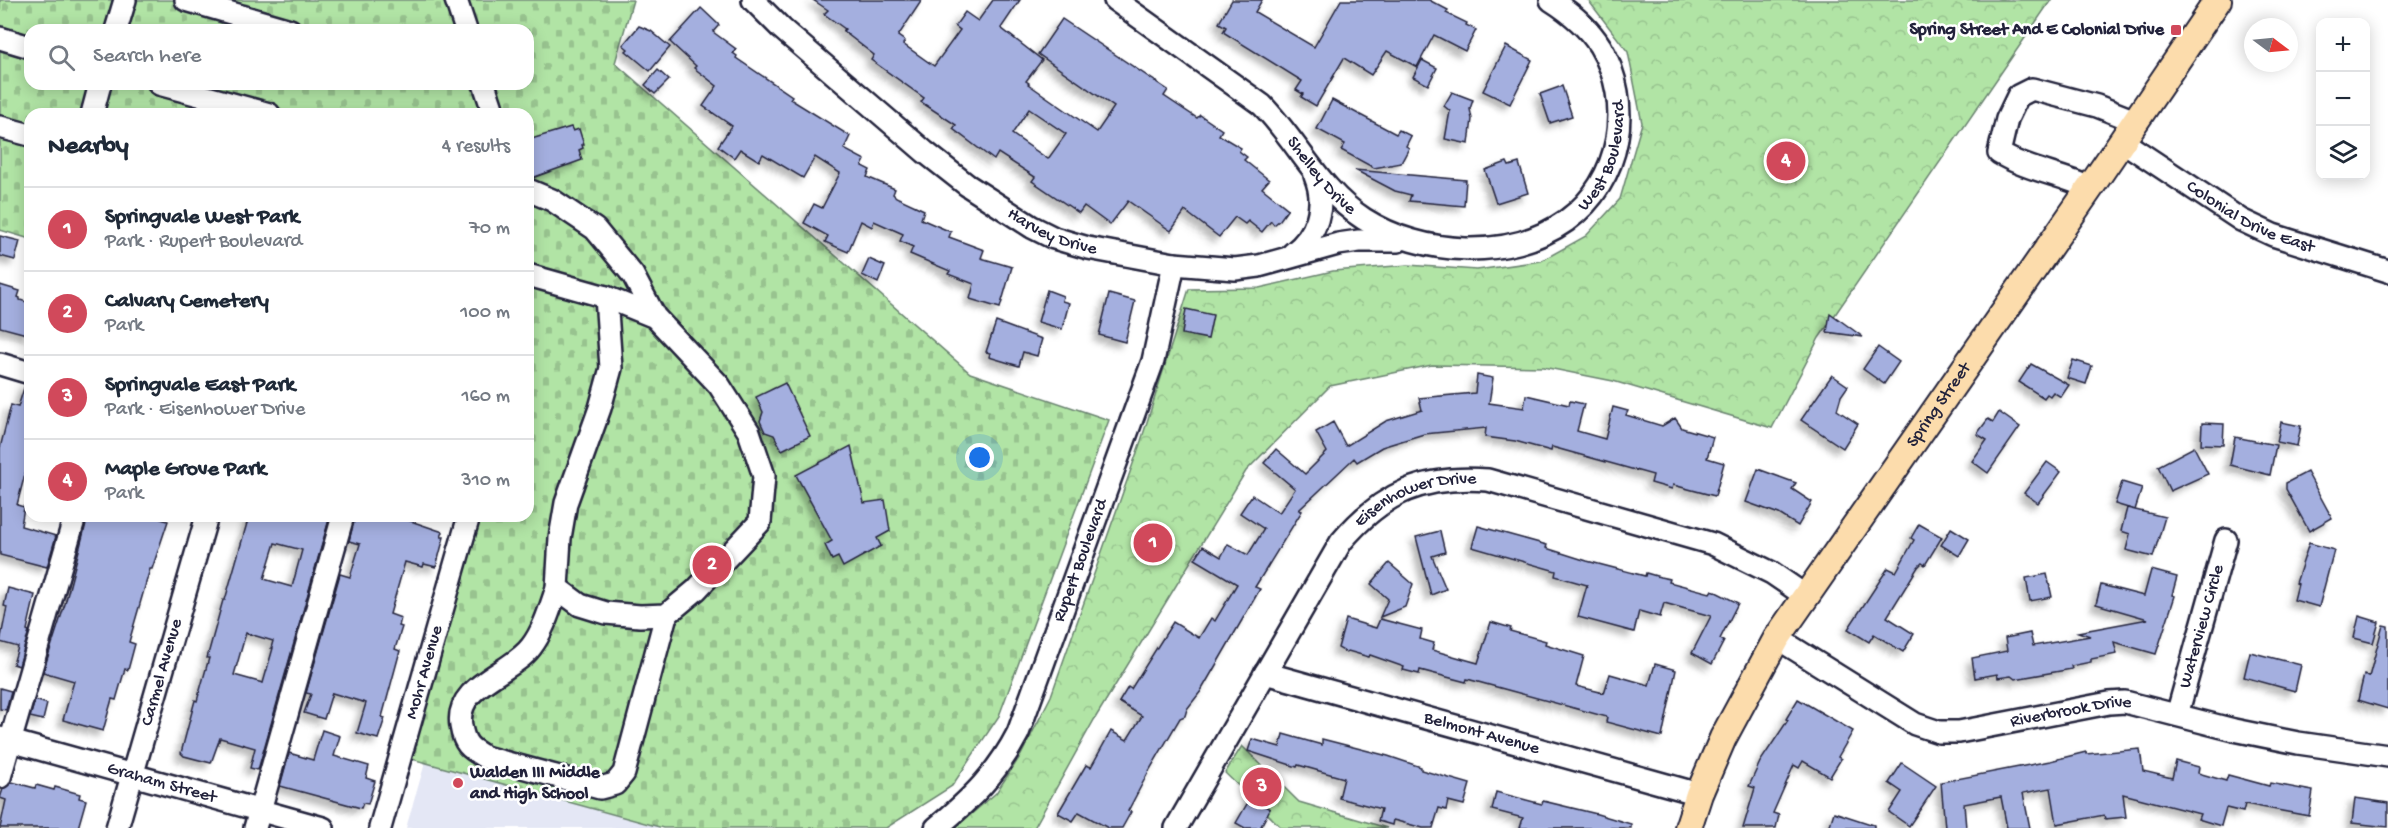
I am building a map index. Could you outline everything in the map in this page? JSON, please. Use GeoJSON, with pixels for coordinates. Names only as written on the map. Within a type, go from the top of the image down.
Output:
{"type":"FeatureCollection","features":[{"type":"Feature","properties":{"kind":"main road","name":"Spring Street"},"geometry":{"type":"LineString","coordinates":[[1688,828],[1699,794],[1723,738],[1777,638],[2218,0]]}},
{"type":"Feature","properties":{"kind":"street"},"geometry":{"type":"LineString","coordinates":[[118,24],[124,0]]}},
{"type":"Feature","properties":{"kind":"street"},"geometry":{"type":"LineString","coordinates":[[186,0],[269,24]]}},
{"type":"Feature","properties":{"kind":"street"},"geometry":{"type":"LineString","coordinates":[[456,0],[464,24]]}},
{"type":"Feature","properties":{"kind":"street","name":"Harvey Drive"},"geometry":{"type":"LineString","coordinates":[[753,0],[782,29],[925,152],[967,185],[1032,227],[1071,244],[1174,264],[1235,269],[1259,266],[1317,248],[1359,241],[1391,240],[1425,244]]}},
{"type":"Feature","properties":{"kind":"street","name":"Shelley Drive"},"geometry":{"type":"LineString","coordinates":[[1115,0],[1249,93],[1280,123],[1330,191],[1353,212],[1380,228],[1425,244],[1458,248],[1495,247],[1524,241],[1566,220]]}},
{"type":"Feature","properties":{"kind":"street","name":"West Boulevard"},"geometry":{"type":"LineString","coordinates":[[1551,0],[1577,19],[1599,45],[1610,65],[1617,86],[1620,109],[1619,131],[1606,173],[1594,193],[1566,220]]}},
{"type":"Feature","properties":{"kind":"street"},"geometry":{"type":"LineString","coordinates":[[0,38],[24,45]]}},
{"type":"Feature","properties":{"kind":"street","name":"Colonial Drive East"},"geometry":{"type":"LineString","coordinates":[[2090,188],[2072,180],[2015,163],[1999,153],[2007,119],[2018,96],[2032,89],[2097,106],[2241,219],[2300,245],[2388,271]]}},
{"type":"Feature","properties":{"kind":"street"},"geometry":{"type":"LineString","coordinates":[[94,108],[98,90]]}},
{"type":"Feature","properties":{"kind":"street"},"geometry":{"type":"LineString","coordinates":[[181,90],[246,108]]}},
{"type":"Feature","properties":{"kind":"street"},"geometry":{"type":"LineString","coordinates":[[485,90],[492,108]]}},
{"type":"Feature","properties":{"kind":"street"},"geometry":{"type":"LineString","coordinates":[[0,127],[24,133]]}},
{"type":"Feature","properties":{"kind":"street"},"geometry":{"type":"LineString","coordinates":[[1282,260],[1307,241],[1319,216],[1320,194],[1311,167]]}},
{"type":"Feature","properties":{"kind":"street"},"geometry":{"type":"LineString","coordinates":[[534,192],[552,200],[595,229],[633,275],[655,317],[719,385],[749,432],[764,476],[760,522],[696,590],[666,615],[624,773],[615,784],[600,788],[485,757],[469,747],[463,736],[461,711],[466,697],[521,658],[542,631],[557,588],[560,538],[566,503],[600,408],[611,368],[606,297]]}},
{"type":"Feature","properties":{"kind":"street","name":"Rupert Boulevard"},"geometry":{"type":"LineString","coordinates":[[936,828],[978,791],[1000,766],[1018,733],[1153,361],[1174,264]]}},
{"type":"Feature","properties":{"kind":"street"},"geometry":{"type":"LineString","coordinates":[[534,277],[606,297],[655,317]]}},
{"type":"Feature","properties":{"kind":"street"},"geometry":{"type":"LineString","coordinates":[[0,364],[24,371]]}},
{"type":"Feature","properties":{"kind":"street","name":"Eisenhower Drive"},"geometry":{"type":"LineString","coordinates":[[1176,828],[1341,542],[1358,522],[1388,498],[1412,487],[1463,478],[1488,480],[1687,535],[1738,554],[1807,597]]}},
{"type":"Feature","properties":{"kind":"street"},"geometry":{"type":"LineString","coordinates":[[0,777],[5,739],[73,522]]}},
{"type":"Feature","properties":{"kind":"street","name":"Carmel Avenue"},"geometry":{"type":"LineString","coordinates":[[117,828],[205,522]]}},
{"type":"Feature","properties":{"kind":"street"},"geometry":{"type":"LineString","coordinates":[[257,819],[341,522]]}},
{"type":"Feature","properties":{"kind":"street","name":"Mohr Avenue"},"geometry":{"type":"LineString","coordinates":[[380,828],[467,522]]}},
{"type":"Feature","properties":{"kind":"street","name":"Waterview Circle"},"geometry":{"type":"LineString","coordinates":[[2177,715],[2226,540]]}},
{"type":"Feature","properties":{"kind":"street"},"geometry":{"type":"LineString","coordinates":[[557,588],[580,605],[606,613],[640,616],[666,615]]}},
{"type":"Feature","properties":{"kind":"street","name":"Riverbrook Drive"},"geometry":{"type":"LineString","coordinates":[[1777,638],[1915,723],[1939,732],[1959,732],[2109,703],[2126,702],[2234,730],[2298,743],[2388,756]]}},
{"type":"Feature","properties":{"kind":"street","name":"Belmont Avenue"},"geometry":{"type":"LineString","coordinates":[[1265,673],[1699,794]]}},
{"type":"Feature","properties":{"kind":"street","name":"Graham Street"},"geometry":{"type":"LineString","coordinates":[[5,739],[132,776],[257,819],[323,828]]}},
{"type":"Feature","properties":{"kind":"shaded area","name":"Walden III Middle and High School"},"geometry":{"type":"Polygon","coordinates":[[[425,763],[663,828],[406,828],[425,763]]]}},
{"type":"Feature","properties":{"kind":"green space"},"geometry":{"type":"Polygon","coordinates":[[[0,0],[633,0],[615,63],[970,373],[1109,420],[999,716],[952,786],[886,828],[663,828],[401,756],[467,522],[534,522],[534,108],[24,108],[24,237],[0,230],[0,0]]]}},
{"type":"Feature","properties":{"kind":"green space"},"geometry":{"type":"Polygon","coordinates":[[[1588,0],[2051,0],[1819,338],[1772,428],[1613,381],[1543,367],[1432,365],[1330,386],[1246,471],[1094,720],[1034,828],[955,828],[996,793],[1021,755],[1051,696],[1141,441],[1189,289],[1259,288],[1333,271],[1408,265],[1477,270],[1541,261],[1586,236],[1620,199],[1642,123],[1628,52],[1588,0]]]}},
{"type":"Feature","properties":{"kind":"green space"},"geometry":{"type":"Polygon","coordinates":[[[1242,746],[1299,802],[1387,828],[1282,828],[1225,773],[1242,746]]]}},
{"type":"Feature","properties":{"kind":"building"},"geometry":{"type":"Polygon","coordinates":[[[813,0],[922,0],[898,36],[905,41],[903,44],[934,66],[960,30],[955,26],[965,12],[978,21],[993,0],[1020,0],[1001,28],[1042,60],[1026,81],[1028,84],[1097,132],[1114,107],[1038,54],[1062,19],[1168,90],[1164,96],[1197,118],[1200,115],[1222,130],[1219,135],[1241,148],[1239,151],[1247,157],[1244,160],[1269,180],[1262,188],[1288,209],[1280,220],[1274,225],[1271,221],[1262,232],[1248,221],[1245,224],[1235,217],[1219,237],[1185,211],[1171,231],[1128,201],[1110,225],[1084,206],[1079,213],[1032,181],[1035,177],[998,153],[994,160],[953,129],[956,125],[921,102],[924,98],[871,60],[874,55],[824,14],[828,10],[813,0]],[[1029,109],[1012,134],[1048,159],[1066,134],[1029,109]]]}},
{"type":"Feature","properties":{"kind":"building"},"geometry":{"type":"Polygon","coordinates":[[[1232,0],[1262,0],[1255,12],[1314,47],[1341,0],[1429,0],[1448,10],[1446,13],[1476,30],[1465,51],[1434,35],[1417,67],[1387,51],[1371,75],[1344,58],[1316,106],[1301,97],[1303,94],[1296,90],[1302,81],[1223,32],[1226,27],[1219,23],[1232,0]]]}},
{"type":"Feature","properties":{"kind":"building"},"geometry":{"type":"Polygon","coordinates":[[[701,8],[719,25],[713,32],[736,49],[733,53],[737,56],[736,58],[792,96],[790,99],[850,136],[844,149],[865,160],[862,166],[870,170],[867,177],[895,189],[893,194],[896,197],[924,210],[921,219],[951,232],[949,237],[984,250],[981,258],[1012,267],[1000,308],[970,299],[974,284],[948,274],[950,271],[910,254],[913,247],[900,241],[903,234],[874,221],[872,227],[861,221],[848,252],[825,242],[828,236],[804,223],[814,204],[822,208],[840,173],[815,157],[803,178],[763,154],[759,161],[740,149],[734,158],[718,146],[732,126],[703,106],[717,86],[694,68],[696,66],[670,42],[701,8]]]}},
{"type":"Feature","properties":{"kind":"building"},"geometry":{"type":"Polygon","coordinates":[[[639,26],[651,31],[670,47],[650,71],[626,51],[628,49],[623,45],[639,26]]]}},
{"type":"Feature","properties":{"kind":"building"},"geometry":{"type":"Polygon","coordinates":[[[1506,46],[1532,60],[1510,104],[1483,91],[1506,46]]]}},
{"type":"Feature","properties":{"kind":"building"},"geometry":{"type":"Polygon","coordinates":[[[1422,60],[1437,68],[1428,85],[1413,77],[1422,60]]]}},
{"type":"Feature","properties":{"kind":"building"},"geometry":{"type":"Polygon","coordinates":[[[658,70],[669,80],[655,94],[645,85],[658,70]]]}},
{"type":"Feature","properties":{"kind":"building"},"geometry":{"type":"Polygon","coordinates":[[[1562,86],[1572,116],[1550,123],[1540,94],[1562,86]]]}},
{"type":"Feature","properties":{"kind":"building"},"geometry":{"type":"Polygon","coordinates":[[[1452,92],[1473,100],[1470,109],[1472,119],[1469,144],[1445,139],[1450,111],[1444,106],[1452,92]]]}},
{"type":"Feature","properties":{"kind":"building"},"geometry":{"type":"Polygon","coordinates":[[[1332,100],[1396,134],[1399,130],[1411,136],[1406,146],[1409,148],[1401,163],[1374,168],[1341,150],[1345,144],[1317,129],[1332,100]]]}},
{"type":"Feature","properties":{"kind":"building"},"geometry":{"type":"Polygon","coordinates":[[[571,127],[573,131],[579,129],[584,145],[579,150],[582,160],[534,177],[534,138],[571,127]]]}},
{"type":"Feature","properties":{"kind":"building"},"geometry":{"type":"Polygon","coordinates":[[[1507,162],[1509,166],[1519,163],[1528,193],[1496,203],[1485,170],[1507,162]]]}},
{"type":"Feature","properties":{"kind":"building"},"geometry":{"type":"Polygon","coordinates":[[[1355,170],[1466,180],[1464,206],[1409,201],[1411,195],[1395,191],[1355,170]]]}},
{"type":"Feature","properties":{"kind":"building"},"geometry":{"type":"Polygon","coordinates":[[[0,236],[20,241],[15,260],[0,256],[0,236]]]}},
{"type":"Feature","properties":{"kind":"building"},"geometry":{"type":"Polygon","coordinates":[[[869,259],[885,266],[878,283],[862,275],[869,259]]]}},
{"type":"Feature","properties":{"kind":"building"},"geometry":{"type":"Polygon","coordinates":[[[0,285],[20,291],[18,297],[24,301],[24,333],[0,327],[0,285]]]}},
{"type":"Feature","properties":{"kind":"building"},"geometry":{"type":"Polygon","coordinates":[[[1047,290],[1063,296],[1062,301],[1069,303],[1062,329],[1038,322],[1047,290]]]}},
{"type":"Feature","properties":{"kind":"building"},"geometry":{"type":"Polygon","coordinates":[[[1109,294],[1135,301],[1125,342],[1099,335],[1109,294]]]}},
{"type":"Feature","properties":{"kind":"building"},"geometry":{"type":"Polygon","coordinates":[[[1186,309],[1213,315],[1208,339],[1182,334],[1186,309]]]}},
{"type":"Feature","properties":{"kind":"building"},"geometry":{"type":"Polygon","coordinates":[[[1830,313],[1863,337],[1827,332],[1830,313]]]}},
{"type":"Feature","properties":{"kind":"building"},"geometry":{"type":"Polygon","coordinates":[[[996,322],[1042,339],[1037,356],[1023,352],[1019,366],[989,357],[990,353],[986,352],[996,322]]]}},
{"type":"Feature","properties":{"kind":"building"},"geometry":{"type":"Polygon","coordinates":[[[1878,347],[1899,362],[1884,384],[1863,369],[1878,347]]]}},
{"type":"Feature","properties":{"kind":"building"},"geometry":{"type":"Polygon","coordinates":[[[2073,360],[2092,366],[2086,384],[2067,378],[2073,360]]]}},
{"type":"Feature","properties":{"kind":"building"},"geometry":{"type":"Polygon","coordinates":[[[2031,364],[2069,385],[2061,397],[2053,392],[2044,398],[2019,382],[2031,364]]]}},
{"type":"Feature","properties":{"kind":"building"},"geometry":{"type":"Polygon","coordinates":[[[1477,375],[1493,378],[1489,403],[1524,408],[1526,395],[1569,405],[1570,401],[1584,404],[1577,431],[1605,439],[1613,407],[1628,411],[1626,415],[1662,426],[1675,418],[1682,428],[1713,437],[1707,458],[1724,463],[1715,496],[1673,485],[1672,489],[1651,483],[1653,475],[1552,447],[1551,451],[1515,441],[1485,437],[1486,428],[1424,434],[1382,447],[1357,462],[1354,458],[1299,510],[1302,511],[1255,587],[1260,589],[1201,691],[1187,709],[1185,716],[1180,718],[1149,771],[1128,811],[1131,812],[1122,828],[1108,828],[1079,812],[1073,821],[1058,813],[1086,765],[1091,767],[1111,731],[1127,740],[1142,716],[1119,702],[1128,687],[1131,689],[1173,622],[1199,638],[1211,618],[1215,621],[1237,584],[1195,559],[1203,546],[1221,557],[1228,544],[1248,555],[1264,529],[1240,513],[1252,495],[1279,513],[1295,489],[1264,463],[1276,449],[1305,474],[1327,452],[1316,432],[1333,422],[1346,446],[1386,421],[1422,410],[1419,398],[1475,393],[1477,375]]]}},
{"type":"Feature","properties":{"kind":"building"},"geometry":{"type":"Polygon","coordinates":[[[1832,375],[1848,386],[1841,396],[1837,410],[1858,424],[1843,448],[1801,420],[1832,375]]]}},
{"type":"Feature","properties":{"kind":"building"},"geometry":{"type":"Polygon","coordinates":[[[785,383],[810,436],[782,450],[774,435],[765,432],[760,421],[763,412],[756,397],[785,383]]]}},
{"type":"Feature","properties":{"kind":"building"},"geometry":{"type":"Polygon","coordinates":[[[24,388],[24,478],[17,505],[24,507],[21,526],[56,536],[47,567],[0,555],[0,448],[11,405],[18,407],[24,388]]]}},
{"type":"Feature","properties":{"kind":"building"},"geometry":{"type":"Polygon","coordinates":[[[1999,412],[2020,427],[1988,473],[1972,461],[1987,440],[1977,434],[1988,419],[1993,422],[1999,412]]]}},
{"type":"Feature","properties":{"kind":"building"},"geometry":{"type":"Polygon","coordinates":[[[2281,422],[2301,426],[2297,446],[2277,442],[2281,422]]]}},
{"type":"Feature","properties":{"kind":"building"},"geometry":{"type":"Polygon","coordinates":[[[2202,423],[2224,424],[2223,445],[2201,444],[2202,423]]]}},
{"type":"Feature","properties":{"kind":"building"},"geometry":{"type":"Polygon","coordinates":[[[2235,437],[2276,445],[2270,475],[2230,465],[2235,437]]]}},
{"type":"Feature","properties":{"kind":"building"},"geometry":{"type":"Polygon","coordinates":[[[851,446],[864,503],[885,500],[890,531],[877,538],[881,546],[843,567],[838,557],[832,560],[825,545],[832,541],[796,475],[851,446]]]}},
{"type":"Feature","properties":{"kind":"building"},"geometry":{"type":"Polygon","coordinates":[[[2194,447],[2208,474],[2170,491],[2158,466],[2194,447]]]}},
{"type":"Feature","properties":{"kind":"building"},"geometry":{"type":"Polygon","coordinates":[[[2047,462],[2061,472],[2038,503],[2024,493],[2047,462]]]}},
{"type":"Feature","properties":{"kind":"building"},"geometry":{"type":"Polygon","coordinates":[[[1758,469],[1796,483],[1792,489],[1812,502],[1798,526],[1779,514],[1746,502],[1758,469]]]}},
{"type":"Feature","properties":{"kind":"building"},"geometry":{"type":"Polygon","coordinates":[[[2307,472],[2332,518],[2309,531],[2286,489],[2286,483],[2307,472]]]}},
{"type":"Feature","properties":{"kind":"building"},"geometry":{"type":"Polygon","coordinates":[[[2122,482],[2142,488],[2135,510],[2115,504],[2122,482]]]}},
{"type":"Feature","properties":{"kind":"building"},"geometry":{"type":"Polygon","coordinates":[[[2127,508],[2165,517],[2153,557],[2126,550],[2130,534],[2121,531],[2127,508]]]}},
{"type":"Feature","properties":{"kind":"building"},"geometry":{"type":"Polygon","coordinates":[[[86,522],[168,522],[152,569],[150,569],[129,642],[135,644],[128,670],[125,669],[116,700],[112,699],[103,731],[63,720],[74,681],[43,672],[65,604],[86,522]]]}},
{"type":"Feature","properties":{"kind":"building"},"geometry":{"type":"Polygon","coordinates":[[[247,522],[328,522],[258,770],[250,768],[255,748],[220,738],[211,763],[184,756],[181,753],[209,658],[207,658],[223,600],[225,600],[247,522]],[[275,543],[264,579],[292,587],[302,550],[275,543]],[[246,633],[234,675],[263,683],[273,641],[246,633]]]}},
{"type":"Feature","properties":{"kind":"building"},"geometry":{"type":"Polygon","coordinates":[[[354,522],[414,522],[443,532],[441,537],[444,537],[436,567],[424,564],[423,567],[405,562],[390,614],[401,618],[399,626],[402,627],[395,649],[400,651],[378,739],[357,733],[366,703],[332,693],[324,719],[304,713],[311,694],[306,693],[340,574],[350,577],[360,544],[349,541],[354,522]]]}},
{"type":"Feature","properties":{"kind":"building"},"geometry":{"type":"Polygon","coordinates":[[[1919,524],[1942,537],[1925,565],[1922,563],[1918,567],[1887,617],[1914,634],[1903,652],[1874,634],[1869,642],[1848,629],[1888,568],[1896,572],[1914,540],[1911,538],[1919,524]]]}},
{"type":"Feature","properties":{"kind":"building"},"geometry":{"type":"Polygon","coordinates":[[[1478,526],[1547,545],[1546,548],[1587,561],[1645,576],[1646,573],[1670,579],[1669,582],[1710,593],[1712,590],[1738,603],[1720,639],[1724,641],[1712,664],[1692,653],[1711,616],[1664,603],[1660,617],[1639,611],[1634,632],[1578,617],[1587,585],[1555,576],[1556,571],[1472,547],[1478,526]]]}},
{"type":"Feature","properties":{"kind":"building"},"geometry":{"type":"Polygon","coordinates":[[[1951,528],[1969,539],[1959,556],[1941,545],[1951,528]]]}},
{"type":"Feature","properties":{"kind":"building"},"geometry":{"type":"Polygon","coordinates":[[[1440,531],[1445,552],[1432,556],[1446,589],[1431,595],[1416,537],[1440,531]]]}},
{"type":"Feature","properties":{"kind":"building"},"geometry":{"type":"Polygon","coordinates":[[[2309,543],[2334,550],[2319,607],[2294,600],[2298,584],[2296,583],[2309,543]]]}},
{"type":"Feature","properties":{"kind":"building"},"geometry":{"type":"Polygon","coordinates":[[[1389,563],[1413,584],[1405,607],[1380,617],[1388,599],[1371,584],[1389,563]]]}},
{"type":"Feature","properties":{"kind":"building"},"geometry":{"type":"Polygon","coordinates":[[[2151,570],[2177,577],[2172,595],[2175,596],[2156,654],[2114,642],[2117,654],[2091,659],[2091,662],[2071,666],[2072,669],[2015,679],[2011,676],[1998,678],[1997,674],[1975,678],[1972,658],[2007,651],[2005,638],[2030,633],[2033,646],[2090,636],[2078,632],[2148,619],[2096,604],[2101,585],[2144,596],[2151,570]]]}},
{"type":"Feature","properties":{"kind":"building"},"geometry":{"type":"Polygon","coordinates":[[[2047,574],[2052,597],[2030,601],[2026,578],[2047,574]]]}},
{"type":"Feature","properties":{"kind":"building"},"geometry":{"type":"Polygon","coordinates":[[[8,588],[35,595],[27,630],[29,631],[19,666],[13,664],[18,647],[0,642],[8,588]]]}},
{"type":"Feature","properties":{"kind":"building"},"geometry":{"type":"Polygon","coordinates":[[[2359,616],[2379,622],[2373,643],[2354,638],[2359,616]]]}},
{"type":"Feature","properties":{"kind":"building"},"geometry":{"type":"Polygon","coordinates":[[[1346,619],[1376,628],[1380,619],[1422,630],[1420,639],[1434,643],[1432,650],[1478,663],[1491,622],[1511,628],[1510,631],[1546,641],[1545,644],[1584,656],[1576,686],[1604,693],[1610,674],[1649,685],[1655,664],[1676,670],[1662,737],[1606,722],[1607,717],[1467,679],[1466,682],[1420,670],[1419,674],[1403,670],[1404,667],[1370,655],[1369,657],[1345,652],[1338,648],[1346,619]]]}},
{"type":"Feature","properties":{"kind":"building"},"geometry":{"type":"Polygon","coordinates":[[[2383,625],[2388,626],[2388,709],[2358,700],[2364,675],[2369,677],[2383,625]]]}},
{"type":"Feature","properties":{"kind":"building"},"geometry":{"type":"Polygon","coordinates":[[[2250,652],[2301,665],[2295,691],[2244,677],[2250,652]]]}},
{"type":"Feature","properties":{"kind":"building"},"geometry":{"type":"Polygon","coordinates":[[[0,688],[11,691],[6,710],[0,709],[0,688]]]}},
{"type":"Feature","properties":{"kind":"building"},"geometry":{"type":"Polygon","coordinates":[[[1798,699],[1853,731],[1830,777],[1803,761],[1799,768],[1794,765],[1773,813],[1779,815],[1776,828],[1743,828],[1755,788],[1749,786],[1760,762],[1788,720],[1786,719],[1798,699]]]}},
{"type":"Feature","properties":{"kind":"building"},"geometry":{"type":"Polygon","coordinates":[[[35,700],[47,704],[43,720],[30,717],[35,700]]]}},
{"type":"Feature","properties":{"kind":"building"},"geometry":{"type":"Polygon","coordinates":[[[322,730],[340,736],[334,756],[369,766],[366,778],[375,781],[368,804],[363,803],[361,808],[280,786],[289,753],[313,760],[322,730]]]}},
{"type":"Feature","properties":{"kind":"building"},"geometry":{"type":"Polygon","coordinates":[[[1283,734],[1322,745],[1322,739],[1388,756],[1421,767],[1421,770],[1470,784],[1464,805],[1448,801],[1446,810],[1439,808],[1433,828],[1423,828],[1393,820],[1392,825],[1378,821],[1381,809],[1339,798],[1344,778],[1298,765],[1297,767],[1248,751],[1252,739],[1280,747],[1283,734]]]}},
{"type":"Feature","properties":{"kind":"building"},"geometry":{"type":"Polygon","coordinates":[[[2140,749],[2143,771],[2172,778],[2176,761],[2199,767],[2198,773],[2226,781],[2228,775],[2269,786],[2270,783],[2313,791],[2309,816],[2245,804],[2243,812],[2226,808],[2221,826],[2198,819],[2200,814],[2123,794],[2126,817],[2105,819],[2104,815],[2057,824],[2051,788],[2023,793],[2030,828],[2007,828],[2001,797],[1964,804],[1966,828],[1945,828],[1941,782],[2086,752],[2086,754],[2140,749]]]}},
{"type":"Feature","properties":{"kind":"building"},"geometry":{"type":"Polygon","coordinates":[[[1902,763],[1936,786],[1909,826],[1889,812],[1902,792],[1889,783],[1902,763]]]}},
{"type":"Feature","properties":{"kind":"building"},"geometry":{"type":"Polygon","coordinates":[[[12,782],[35,788],[36,785],[54,790],[55,787],[80,794],[79,798],[86,800],[78,828],[0,828],[6,800],[0,798],[3,789],[12,782]]]}},
{"type":"Feature","properties":{"kind":"building"},"geometry":{"type":"Polygon","coordinates":[[[1496,792],[1542,804],[1543,801],[1597,814],[1631,824],[1631,828],[1520,828],[1523,818],[1492,810],[1496,792]]]}},
{"type":"Feature","properties":{"kind":"building"},"geometry":{"type":"Polygon","coordinates":[[[1251,797],[1270,809],[1260,828],[1245,828],[1236,823],[1251,797]]]}},
{"type":"Feature","properties":{"kind":"building"},"geometry":{"type":"Polygon","coordinates":[[[2355,798],[2388,803],[2388,827],[2352,823],[2355,798]]]}},
{"type":"Feature","properties":{"kind":"building"},"geometry":{"type":"Polygon","coordinates":[[[1834,812],[1874,825],[1874,828],[1829,828],[1834,812]]]}},
{"type":"Feature","properties":{"kind":"place","name":"Spring Street And E Colonial Drive"},"geometry":{"type":"Point","coordinates":[2176,30]}},
{"type":"Feature","properties":{"kind":"place","name":"Maple Grove Park"},"geometry":{"type":"Point","coordinates":[1786,161]}},
{"type":"Feature","properties":{"kind":"place","name":"Springvale West Park"},"geometry":{"type":"Point","coordinates":[1153,543]}},
{"type":"Feature","properties":{"kind":"place","name":"Calvary Cemetery"},"geometry":{"type":"Point","coordinates":[712,565]}},
{"type":"Feature","properties":{"kind":"place","name":"Walden III Middle and High School"},"geometry":{"type":"Point","coordinates":[458,783]}},
{"type":"Feature","properties":{"kind":"place","name":"Springvale East Park"},"geometry":{"type":"Point","coordinates":[1262,787]}}]}
